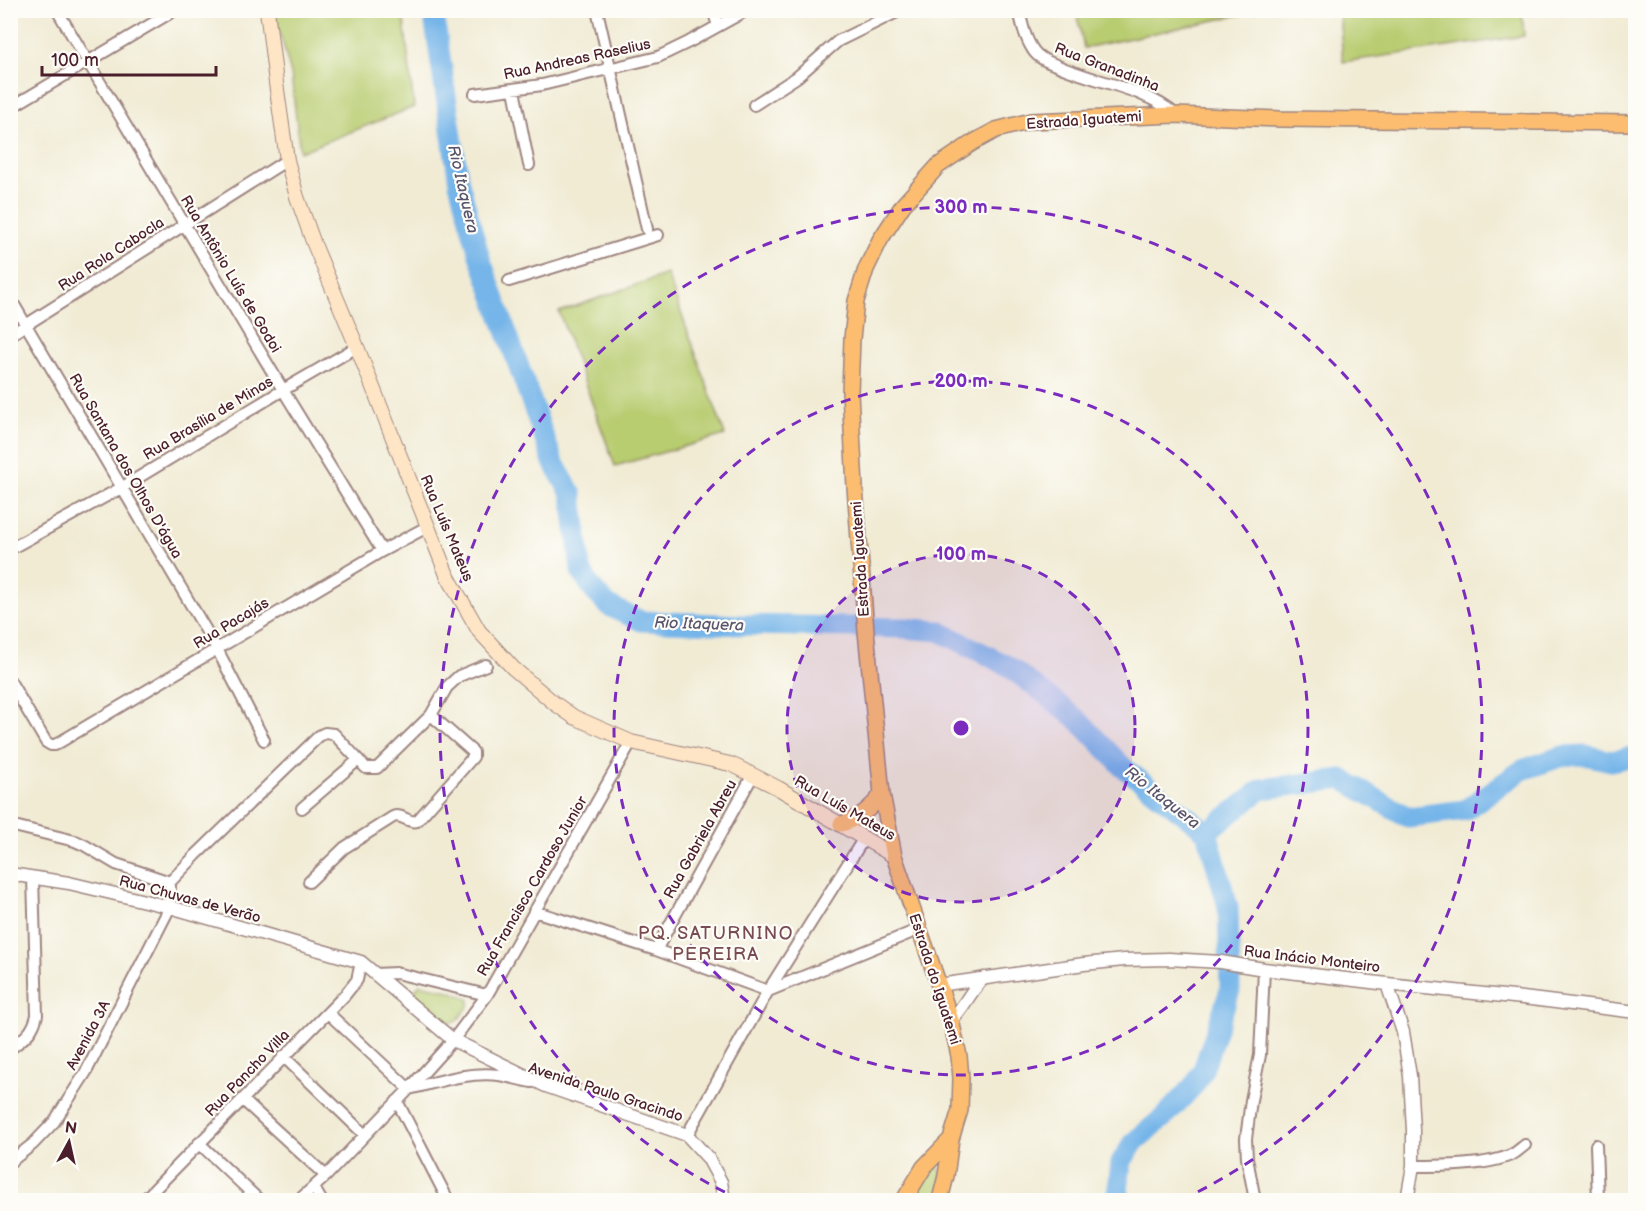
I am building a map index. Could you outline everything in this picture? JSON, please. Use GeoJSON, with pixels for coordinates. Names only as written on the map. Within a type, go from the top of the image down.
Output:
{"type":"FeatureCollection","features":[{"type":"Feature","properties":{"kind":"main road","name":"Rua Luís Mateus"},"geometry":{"type":"LineString","coordinates":[[267,10],[287,160],[297,197],[426,527],[456,593],[479,631],[513,668],[574,717],[631,742],[730,764],[841,824],[894,856]]}},
{"type":"Feature","properties":{"kind":"main road","name":"Estrada Iguatemi"},"geometry":{"type":"LineString","coordinates":[[894,856],[882,794],[864,614],[850,392],[852,339],[856,301],[866,269],[880,240],[903,205],[938,166],[996,130],[1031,121],[1176,116],[1635,123]]}},
{"type":"Feature","properties":{"kind":"main road"},"geometry":{"type":"LineString","coordinates":[[841,824],[853,821],[863,814],[875,804],[882,794]]}},
{"type":"Feature","properties":{"kind":"main road","name":"Estrada do Iguatemi"},"geometry":{"type":"LineString","coordinates":[[894,856],[951,1020],[959,1056],[960,1110],[951,1139],[940,1200]]}},
{"type":"Feature","properties":{"kind":"main road","name":"Estrada do Iguatemi"},"geometry":{"type":"LineString","coordinates":[[904,1200],[924,1167],[951,1139]]}},
{"type":"Feature","properties":{"kind":"main road"},"geometry":{"type":"LineString","coordinates":[[924,1167],[941,1169],[946,1176]]}},
{"type":"Feature","properties":{"kind":"street","name":"Rua Antônio Luís de Godoi"},"geometry":{"type":"LineString","coordinates":[[57,10],[282,390],[382,551]]}},
{"type":"Feature","properties":{"kind":"street"},"geometry":{"type":"LineString","coordinates":[[10,108],[175,10]]}},
{"type":"Feature","properties":{"kind":"street"},"geometry":{"type":"LineString","coordinates":[[597,10],[647,229]]}},
{"type":"Feature","properties":{"kind":"street"},"geometry":{"type":"LineString","coordinates":[[713,10],[718,26]]}},
{"type":"Feature","properties":{"kind":"street","name":"Rua Andreas Raselius"},"geometry":{"type":"LineString","coordinates":[[475,94],[542,85],[658,57],[747,10]]}},
{"type":"Feature","properties":{"kind":"street"},"geometry":{"type":"LineString","coordinates":[[754,105],[797,77],[838,40],[901,10]]}},
{"type":"Feature","properties":{"kind":"street","name":"Rua Granadinha"},"geometry":{"type":"LineString","coordinates":[[1019,10],[1024,32],[1032,50],[1038,56],[1073,73],[1154,100],[1176,116]]}},
{"type":"Feature","properties":{"kind":"street"},"geometry":{"type":"LineString","coordinates":[[514,90],[529,165]]}},
{"type":"Feature","properties":{"kind":"street","name":"Rua Rola Cabocla"},"geometry":{"type":"LineString","coordinates":[[10,335],[287,160]]}},
{"type":"Feature","properties":{"kind":"street"},"geometry":{"type":"LineString","coordinates":[[509,281],[658,235]]}},
{"type":"Feature","properties":{"kind":"street","name":"Rua Santana dos Olhos D'água"},"geometry":{"type":"LineString","coordinates":[[10,298],[217,649],[264,740]]}},
{"type":"Feature","properties":{"kind":"street","name":"Rua Brasília de Minas"},"geometry":{"type":"LineString","coordinates":[[10,549],[121,488],[357,347]]}},
{"type":"Feature","properties":{"kind":"street","name":"Rua Pacajás"},"geometry":{"type":"LineString","coordinates":[[10,681],[46,742],[55,745],[426,527]]}},
{"type":"Feature","properties":{"kind":"street"},"geometry":{"type":"LineString","coordinates":[[170,908],[170,882],[319,736],[325,733],[334,734],[366,768],[377,768],[431,715],[447,687],[459,675],[486,665]]}},
{"type":"Feature","properties":{"kind":"street"},"geometry":{"type":"LineString","coordinates":[[309,882],[344,848],[393,817],[399,816],[411,822],[417,821],[473,757],[473,752],[431,715]]}},
{"type":"Feature","properties":{"kind":"street","name":"Rua Francisco Cardoso Junior"},"geometry":{"type":"LineString","coordinates":[[453,1040],[487,995],[631,742]]}},
{"type":"Feature","properties":{"kind":"street"},"geometry":{"type":"LineString","coordinates":[[302,808],[358,760]]}},
{"type":"Feature","properties":{"kind":"street","name":"Rua Gabriela Abreu"},"geometry":{"type":"LineString","coordinates":[[656,950],[753,775]]}},
{"type":"Feature","properties":{"kind":"street"},"geometry":{"type":"LineString","coordinates":[[14,826],[75,841],[116,864],[170,882]]}},
{"type":"Feature","properties":{"kind":"street"},"geometry":{"type":"LineString","coordinates":[[724,1200],[721,1182],[708,1158],[687,1135],[768,991],[864,838]]}},
{"type":"Feature","properties":{"kind":"street","name":"Rua Chuvas de Verão"},"geometry":{"type":"LineString","coordinates":[[10,874],[69,883],[170,908],[361,962]]}},
{"type":"Feature","properties":{"kind":"street"},"geometry":{"type":"LineString","coordinates":[[10,1049],[35,1027],[37,1015],[33,877]]}},
{"type":"Feature","properties":{"kind":"street","name":"Avenida 3A"},"geometry":{"type":"LineString","coordinates":[[10,1162],[33,1144],[54,1122],[86,1072],[170,908]]}},
{"type":"Feature","properties":{"kind":"street"},"geometry":{"type":"LineString","coordinates":[[534,911],[656,950],[768,991],[920,929]]}},
{"type":"Feature","properties":{"kind":"street","name":"Rua Inácio Monteiro"},"geometry":{"type":"LineString","coordinates":[[939,985],[1084,964],[1169,959],[1221,962],[1387,984],[1635,1012]]}},
{"type":"Feature","properties":{"kind":"street"},"geometry":{"type":"LineString","coordinates":[[361,962],[453,1040],[546,1086]]}},
{"type":"Feature","properties":{"kind":"street","name":"Rua Pancho Villa"},"geometry":{"type":"LineString","coordinates":[[144,1200],[327,1013],[357,980],[361,962]]}},
{"type":"Feature","properties":{"kind":"street"},"geometry":{"type":"LineString","coordinates":[[1254,1200],[1246,1158],[1246,1138],[1260,1055],[1264,969]]}},
{"type":"Feature","properties":{"kind":"street"},"geometry":{"type":"LineString","coordinates":[[375,974],[396,973],[487,995]]}},
{"type":"Feature","properties":{"kind":"street"},"geometry":{"type":"LineString","coordinates":[[951,1020],[962,1008],[973,989],[985,978]]}},
{"type":"Feature","properties":{"kind":"street"},"geometry":{"type":"LineString","coordinates":[[1387,984],[1403,1032],[1410,1076],[1413,1166],[1407,1200]]}},
{"type":"Feature","properties":{"kind":"street"},"geometry":{"type":"LineString","coordinates":[[327,1013],[409,1089]]}},
{"type":"Feature","properties":{"kind":"street"},"geometry":{"type":"LineString","coordinates":[[299,1200],[326,1176],[453,1040]]}},
{"type":"Feature","properties":{"kind":"street"},"geometry":{"type":"LineString","coordinates":[[284,1056],[365,1135]]}},
{"type":"Feature","properties":{"kind":"street","name":"Avenida Paulo Gracindo"},"geometry":{"type":"LineString","coordinates":[[409,1089],[445,1080],[487,1074],[513,1078],[546,1086],[687,1135]]}},
{"type":"Feature","properties":{"kind":"street"},"geometry":{"type":"LineString","coordinates":[[243,1101],[326,1176]]}},
{"type":"Feature","properties":{"kind":"street"},"geometry":{"type":"LineString","coordinates":[[397,1101],[448,1200]]}},
{"type":"Feature","properties":{"kind":"street"},"geometry":{"type":"LineString","coordinates":[[199,1143],[259,1200]]}},
{"type":"Feature","properties":{"kind":"street"},"geometry":{"type":"LineString","coordinates":[[1413,1166],[1446,1166],[1491,1160],[1513,1154],[1524,1145]]}},
{"type":"Feature","properties":{"kind":"street"},"geometry":{"type":"LineString","coordinates":[[1596,1145],[1598,1200]]}},
{"type":"Feature","properties":{"kind":"street"},"geometry":{"type":"LineString","coordinates":[[314,1188],[321,1200]]}},
{"type":"Feature","properties":{"kind":"green space"},"geometry":{"type":"Polygon","coordinates":[[[1076,10],[1258,11],[1084,48],[1076,10]]]}},
{"type":"Feature","properties":{"kind":"green space"},"geometry":{"type":"Polygon","coordinates":[[[274,11],[403,11],[414,107],[300,152],[291,74],[274,11]]]}},
{"type":"Feature","properties":{"kind":"green space"},"geometry":{"type":"Polygon","coordinates":[[[1339,11],[1522,11],[1524,36],[1343,62],[1339,11]]]}},
{"type":"Feature","properties":{"kind":"green space"},"geometry":{"type":"Polygon","coordinates":[[[667,274],[725,435],[615,466],[559,312],[667,274]]]}},
{"type":"Feature","properties":{"kind":"green space"},"geometry":{"type":"Polygon","coordinates":[[[420,984],[464,997],[470,1000],[469,1006],[457,1021],[446,1024],[411,995],[420,984]]]}},
{"type":"Feature","properties":{"kind":"green space"},"geometry":{"type":"Polygon","coordinates":[[[932,1166],[941,1169],[940,1200],[904,1200],[932,1166]]]}},
{"type":"Feature","properties":{"kind":"waterway","name":"Rio Itaquera"},"geometry":{"type":"LineString","coordinates":[[433,10],[459,183],[480,258],[553,462],[572,495],[581,571],[594,591],[609,606],[641,621],[904,628],[939,631],[1008,666],[1077,719],[1124,768],[1207,832]]}},
{"type":"Feature","properties":{"kind":"waterway"},"geometry":{"type":"LineString","coordinates":[[1207,832],[1262,789],[1342,779],[1408,817],[1465,810],[1522,770],[1563,756],[1585,755],[1611,761],[1636,756]]}},
{"type":"Feature","properties":{"kind":"waterway"},"geometry":{"type":"LineString","coordinates":[[1121,1200],[1118,1189],[1121,1162],[1135,1141],[1164,1117],[1195,1084],[1203,1070],[1230,990],[1228,907],[1207,832]]}},
{"type":"Feature","properties":{"kind":"district","name":"PQ. SATURNINO PEREIRA"},"geometry":{"type":"Point","coordinates":[716,943]}}]}
